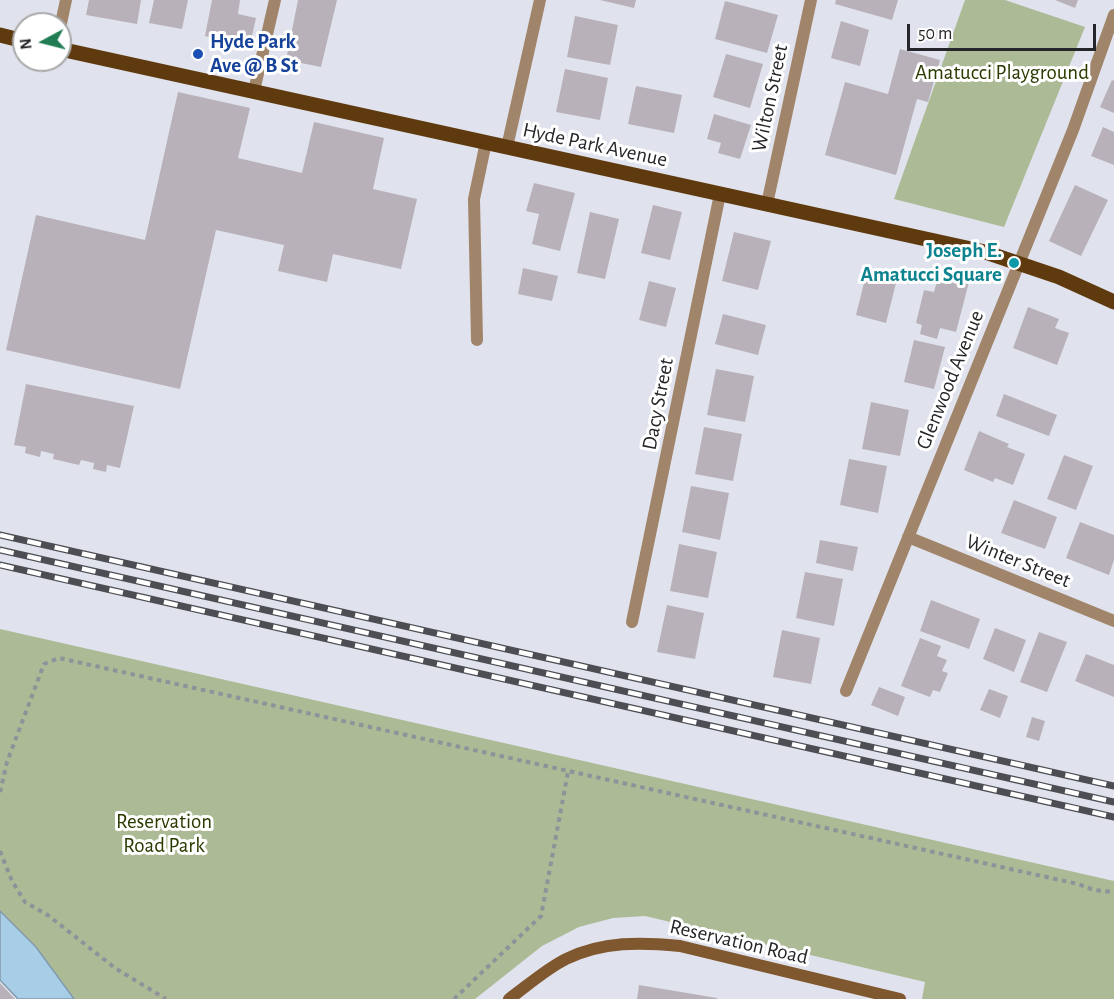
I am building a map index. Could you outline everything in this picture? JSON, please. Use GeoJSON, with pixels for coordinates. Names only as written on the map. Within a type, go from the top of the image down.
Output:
{"type":"FeatureCollection","features":[{"type":"Feature","properties":{"kind":"main road","name":"Hyde Park Avenue"},"geometry":{"type":"LineString","coordinates":[[72,52],[985,252],[1059,277],[1114,302]]}},
{"type":"Feature","properties":{"kind":"main road","name":"Reservation Road"},"geometry":{"type":"LineString","coordinates":[[509,999],[566,959],[605,945],[647,942],[680,946],[900,999]]}},
{"type":"Feature","properties":{"kind":"street"},"geometry":{"type":"LineString","coordinates":[[254,91],[275,0]]}},
{"type":"Feature","properties":{"kind":"street"},"geometry":{"type":"LineString","coordinates":[[507,147],[540,0]]}},
{"type":"Feature","properties":{"kind":"street","name":"Wilton Street"},"geometry":{"type":"LineString","coordinates":[[767,204],[811,0]]}},
{"type":"Feature","properties":{"kind":"street","name":"Glenwood Avenue"},"geometry":{"type":"LineString","coordinates":[[846,691],[1072,130],[1114,15]]}},
{"type":"Feature","properties":{"kind":"street"},"geometry":{"type":"LineString","coordinates":[[477,339],[474,199],[486,142]]}},
{"type":"Feature","properties":{"kind":"street","name":"Dacy Street"},"geometry":{"type":"LineString","coordinates":[[632,622],[720,194]]}},
{"type":"Feature","properties":{"kind":"street","name":"Winter Street"},"geometry":{"type":"LineString","coordinates":[[908,537],[1114,621]]}},
{"type":"Feature","properties":{"kind":"path"},"geometry":{"type":"LineString","coordinates":[[0,792],[7,762],[44,664],[59,658],[1078,884],[1094,890],[1114,892]]}},
{"type":"Feature","properties":{"kind":"path"},"geometry":{"type":"LineString","coordinates":[[453,999],[541,916],[568,772]]}},
{"type":"Feature","properties":{"kind":"path"},"geometry":{"type":"LineString","coordinates":[[0,851],[12,881],[25,902],[48,916],[115,968],[166,999]]}},
{"type":"Feature","properties":{"kind":"green space","name":"Amatucci Playground"},"geometry":{"type":"Polygon","coordinates":[[[965,0],[1005,0],[1085,27],[1004,227],[894,199],[965,0]]]}},
{"type":"Feature","properties":{"kind":"green space","name":"Reservation Road Park"},"geometry":{"type":"Polygon","coordinates":[[[0,629],[1114,881],[1114,999],[922,999],[925,982],[645,916],[613,918],[579,927],[542,946],[475,999],[67,999],[0,920],[0,629]]]}},
{"type":"Feature","properties":{"kind":"water"},"geometry":{"type":"Polygon","coordinates":[[[0,911],[36,947],[74,999],[18,999],[0,980],[0,911]]]}},
{"type":"Feature","properties":{"kind":"building"},"geometry":{"type":"Polygon","coordinates":[[[89,0],[141,0],[137,24],[86,15],[89,0]]]}},
{"type":"Feature","properties":{"kind":"building"},"geometry":{"type":"Polygon","coordinates":[[[154,0],[188,0],[182,29],[149,23],[154,0]]]}},
{"type":"Feature","properties":{"kind":"building"},"geometry":{"type":"Polygon","coordinates":[[[212,0],[240,0],[238,14],[256,18],[250,45],[205,36],[212,0]]]}},
{"type":"Feature","properties":{"kind":"building"},"geometry":{"type":"Polygon","coordinates":[[[298,0],[337,0],[321,67],[286,60],[298,0]]]}},
{"type":"Feature","properties":{"kind":"building"},"geometry":{"type":"Polygon","coordinates":[[[600,0],[636,0],[634,8],[600,0]]]}},
{"type":"Feature","properties":{"kind":"building"},"geometry":{"type":"Polygon","coordinates":[[[836,0],[898,0],[892,20],[835,4],[836,0]]]}},
{"type":"Feature","properties":{"kind":"building"},"geometry":{"type":"Polygon","coordinates":[[[1055,0],[1078,0],[1075,8],[1055,0]]]}},
{"type":"Feature","properties":{"kind":"building"},"geometry":{"type":"Polygon","coordinates":[[[725,1],[778,15],[767,53],[715,39],[725,1]]]}},
{"type":"Feature","properties":{"kind":"building"},"geometry":{"type":"Polygon","coordinates":[[[575,16],[618,25],[610,65],[567,57],[575,16]]]}},
{"type":"Feature","properties":{"kind":"building"},"geometry":{"type":"Polygon","coordinates":[[[841,21],[869,30],[860,66],[831,58],[841,21]]]}},
{"type":"Feature","properties":{"kind":"building"},"geometry":{"type":"Polygon","coordinates":[[[900,49],[940,60],[928,102],[917,99],[896,175],[825,155],[845,82],[888,94],[900,49]]]}},
{"type":"Feature","properties":{"kind":"building"},"geometry":{"type":"Polygon","coordinates":[[[726,54],[763,64],[750,108],[713,97],[726,54]]]}},
{"type":"Feature","properties":{"kind":"building"},"geometry":{"type":"Polygon","coordinates":[[[565,69],[608,78],[600,120],[556,112],[565,69]]]}},
{"type":"Feature","properties":{"kind":"building"},"geometry":{"type":"Polygon","coordinates":[[[1112,80],[1114,81],[1114,113],[1100,107],[1112,80]]]}},
{"type":"Feature","properties":{"kind":"building"},"geometry":{"type":"Polygon","coordinates":[[[636,86],[682,95],[674,133],[628,124],[636,86]]]}},
{"type":"Feature","properties":{"kind":"building"},"geometry":{"type":"Polygon","coordinates":[[[178,92],[250,108],[238,158],[302,173],[314,122],[384,138],[373,189],[417,199],[401,269],[333,254],[327,282],[278,271],[284,245],[216,230],[180,389],[6,350],[36,215],[145,240],[178,92]]]}},
{"type":"Feature","properties":{"kind":"building"},"geometry":{"type":"Polygon","coordinates":[[[714,114],[751,125],[740,159],[718,153],[721,143],[707,139],[714,114]]]}},
{"type":"Feature","properties":{"kind":"building"},"geometry":{"type":"Polygon","coordinates":[[[1103,127],[1114,132],[1114,165],[1091,156],[1103,127]]]}},
{"type":"Feature","properties":{"kind":"building"},"geometry":{"type":"Polygon","coordinates":[[[534,183],[575,193],[560,251],[532,244],[539,214],[526,211],[534,183]]]}},
{"type":"Feature","properties":{"kind":"building"},"geometry":{"type":"Polygon","coordinates":[[[1075,185],[1108,200],[1081,256],[1049,241],[1075,185]]]}},
{"type":"Feature","properties":{"kind":"building"},"geometry":{"type":"Polygon","coordinates":[[[653,205],[682,212],[670,260],[641,253],[653,205]]]}},
{"type":"Feature","properties":{"kind":"building"},"geometry":{"type":"Polygon","coordinates":[[[590,212],[619,219],[605,279],[577,273],[590,212]]]}},
{"type":"Feature","properties":{"kind":"building"},"geometry":{"type":"Polygon","coordinates":[[[734,232],[771,241],[758,290],[722,281],[734,232]]]}},
{"type":"Feature","properties":{"kind":"building"},"geometry":{"type":"Polygon","coordinates":[[[523,268],[558,276],[552,301],[518,294],[523,268]]]}},
{"type":"Feature","properties":{"kind":"building"},"geometry":{"type":"Polygon","coordinates":[[[939,274],[969,282],[956,332],[940,328],[937,339],[920,334],[922,325],[916,323],[924,290],[934,292],[939,274]]]}},
{"type":"Feature","properties":{"kind":"building"},"geometry":{"type":"Polygon","coordinates":[[[866,275],[896,283],[886,323],[856,315],[866,275]]]}},
{"type":"Feature","properties":{"kind":"building"},"geometry":{"type":"Polygon","coordinates":[[[649,281],[676,288],[666,327],[639,320],[649,281]]]}},
{"type":"Feature","properties":{"kind":"building"},"geometry":{"type":"Polygon","coordinates":[[[1028,307],[1059,319],[1055,328],[1069,333],[1057,365],[1013,348],[1028,307]]]}},
{"type":"Feature","properties":{"kind":"building"},"geometry":{"type":"Polygon","coordinates":[[[723,314],[766,325],[758,355],[715,344],[723,314]]]}},
{"type":"Feature","properties":{"kind":"building"},"geometry":{"type":"Polygon","coordinates":[[[914,340],[945,347],[934,389],[904,382],[914,340]]]}},
{"type":"Feature","properties":{"kind":"building"},"geometry":{"type":"Polygon","coordinates":[[[716,369],[754,376],[745,422],[707,415],[716,369]]]}},
{"type":"Feature","properties":{"kind":"building"},"geometry":{"type":"Polygon","coordinates":[[[26,384],[134,406],[120,468],[107,465],[106,472],[93,469],[94,463],[81,460],[79,465],[53,459],[54,454],[41,451],[40,457],[25,453],[26,447],[14,445],[26,384]]]}},
{"type":"Feature","properties":{"kind":"building"},"geometry":{"type":"Polygon","coordinates":[[[1004,394],[1057,415],[1049,436],[996,416],[1004,394]]]}},
{"type":"Feature","properties":{"kind":"building"},"geometry":{"type":"Polygon","coordinates":[[[871,402],[909,410],[900,456],[862,449],[871,402]]]}},
{"type":"Feature","properties":{"kind":"building"},"geometry":{"type":"Polygon","coordinates":[[[704,427],[742,434],[733,481],[695,474],[704,427]]]}},
{"type":"Feature","properties":{"kind":"building"},"geometry":{"type":"Polygon","coordinates":[[[979,431],[1025,454],[1013,485],[995,478],[993,482],[964,470],[979,431]]]}},
{"type":"Feature","properties":{"kind":"building"},"geometry":{"type":"Polygon","coordinates":[[[1064,455],[1093,466],[1076,510],[1047,499],[1064,455]]]}},
{"type":"Feature","properties":{"kind":"building"},"geometry":{"type":"Polygon","coordinates":[[[849,459],[887,466],[878,513],[840,505],[849,459]]]}},
{"type":"Feature","properties":{"kind":"building"},"geometry":{"type":"Polygon","coordinates":[[[691,486],[729,493],[720,540],[682,532],[691,486]]]}},
{"type":"Feature","properties":{"kind":"building"},"geometry":{"type":"Polygon","coordinates":[[[1014,500],[1057,517],[1045,549],[1001,533],[1014,500]]]}},
{"type":"Feature","properties":{"kind":"building"},"geometry":{"type":"Polygon","coordinates":[[[1080,522],[1114,535],[1114,560],[1109,575],[1066,558],[1080,522]]]}},
{"type":"Feature","properties":{"kind":"building"},"geometry":{"type":"Polygon","coordinates":[[[820,540],[858,547],[853,571],[816,563],[820,540]]]}},
{"type":"Feature","properties":{"kind":"building"},"geometry":{"type":"Polygon","coordinates":[[[679,544],[717,552],[708,598],[670,591],[679,544]]]}},
{"type":"Feature","properties":{"kind":"building"},"geometry":{"type":"Polygon","coordinates":[[[805,572],[843,579],[834,626],[796,618],[805,572]]]}},
{"type":"Feature","properties":{"kind":"building"},"geometry":{"type":"Polygon","coordinates":[[[931,600],[980,619],[969,649],[920,631],[931,600]]]}},
{"type":"Feature","properties":{"kind":"building"},"geometry":{"type":"Polygon","coordinates":[[[667,605],[704,613],[695,659],[657,652],[667,605]]]}},
{"type":"Feature","properties":{"kind":"building"},"geometry":{"type":"Polygon","coordinates":[[[995,628],[1026,640],[1014,672],[983,659],[995,628]]]}},
{"type":"Feature","properties":{"kind":"building"},"geometry":{"type":"Polygon","coordinates":[[[782,630],[820,638],[811,684],[773,677],[782,630]]]}},
{"type":"Feature","properties":{"kind":"building"},"geometry":{"type":"Polygon","coordinates":[[[1039,632],[1067,642],[1047,692],[1020,682],[1039,632]]]}},
{"type":"Feature","properties":{"kind":"building"},"geometry":{"type":"Polygon","coordinates":[[[920,638],[941,646],[937,656],[947,660],[942,671],[948,673],[940,692],[933,690],[930,697],[901,686],[920,638]]]}},
{"type":"Feature","properties":{"kind":"building"},"geometry":{"type":"Polygon","coordinates":[[[1086,654],[1114,665],[1114,697],[1075,681],[1086,654]]]}},
{"type":"Feature","properties":{"kind":"building"},"geometry":{"type":"Polygon","coordinates":[[[879,687],[905,697],[898,716],[871,705],[879,687]]]}},
{"type":"Feature","properties":{"kind":"building"},"geometry":{"type":"Polygon","coordinates":[[[989,689],[1008,696],[1000,718],[980,710],[989,689]]]}},
{"type":"Feature","properties":{"kind":"building"},"geometry":{"type":"Polygon","coordinates":[[[1032,717],[1045,721],[1039,741],[1026,737],[1032,717]]]}},
{"type":"Feature","properties":{"kind":"building"},"geometry":{"type":"Polygon","coordinates":[[[0,983],[15,999],[0,999],[0,983]]]}},
{"type":"Feature","properties":{"kind":"building"},"geometry":{"type":"Polygon","coordinates":[[[639,985],[717,998],[717,999],[637,999],[639,985]]]}},
{"type":"Feature","properties":{"kind":"railway"},"geometry":{"type":"LineString","coordinates":[[0,535],[1114,786]]}},
{"type":"Feature","properties":{"kind":"railway"},"geometry":{"type":"LineString","coordinates":[[0,550],[1114,802]]}},
{"type":"Feature","properties":{"kind":"railway"},"geometry":{"type":"LineString","coordinates":[[0,565],[1114,817]]}},
{"type":"Feature","properties":{"kind":"place","name":"Hyde Park Ave @ B St"},"geometry":{"type":"Point","coordinates":[198,54]}},
{"type":"Feature","properties":{"kind":"place","name":"Joseph E. Amatucci Square"},"geometry":{"type":"Point","coordinates":[1014,263]}}]}
